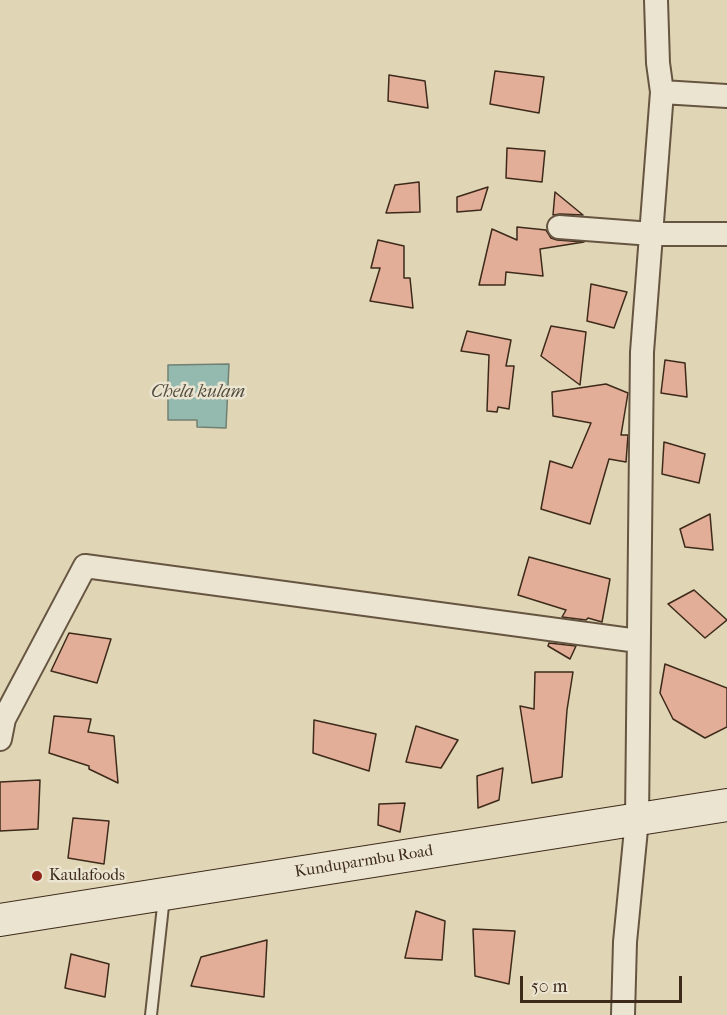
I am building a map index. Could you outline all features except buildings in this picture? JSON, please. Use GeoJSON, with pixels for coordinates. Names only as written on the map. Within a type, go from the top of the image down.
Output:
{"type":"FeatureCollection","features":[{"type":"Feature","properties":{"kind":"main road","name":"Kunduparmbu Road"},"geometry":{"type":"LineString","coordinates":[[0,920],[727,805]]}},
{"type":"Feature","properties":{"kind":"street"},"geometry":{"type":"LineString","coordinates":[[623,1015],[625,942],[637,819],[642,352],[662,92],[658,63],[656,0]]}},
{"type":"Feature","properties":{"kind":"street"},"geometry":{"type":"LineString","coordinates":[[662,92],[727,96]]}},
{"type":"Feature","properties":{"kind":"street"},"geometry":{"type":"LineString","coordinates":[[559,227],[652,234],[727,234]]}},
{"type":"Feature","properties":{"kind":"street"},"geometry":{"type":"LineString","coordinates":[[0,738],[4,719],[85,566],[638,641]]}},
{"type":"Feature","properties":{"kind":"lane"},"geometry":{"type":"LineString","coordinates":[[151,1015],[164,894]]}},
{"type":"Feature","properties":{"kind":"water","name":"Chela kulam"},"geometry":{"type":"Polygon","coordinates":[[[229,364],[226,428],[197,427],[197,420],[168,420],[168,365],[229,364]]]}},
{"type":"Feature","properties":{"kind":"place","name":"Kaulafoods"},"geometry":{"type":"Point","coordinates":[37,876]}}]}
